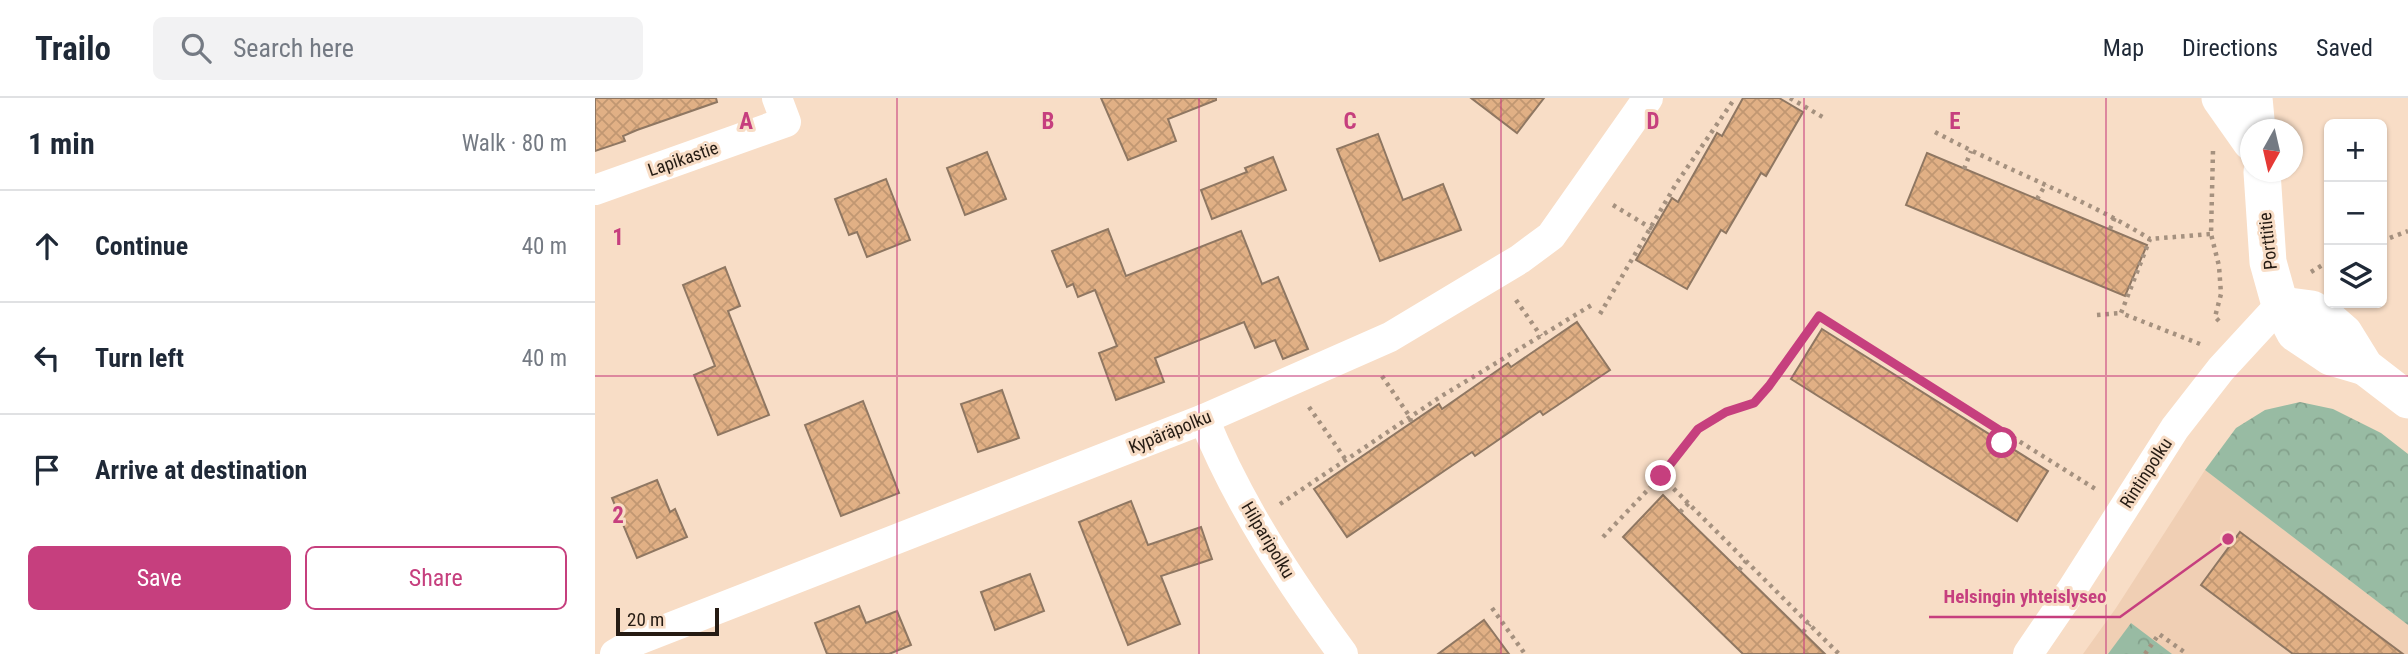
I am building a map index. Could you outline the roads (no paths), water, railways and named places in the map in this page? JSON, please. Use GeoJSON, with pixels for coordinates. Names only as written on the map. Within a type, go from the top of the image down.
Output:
{"type":"FeatureCollection","features":[{"type":"Feature","properties":{"kind":"street","name":"Lapikastie"},"geometry":{"type":"LineString","coordinates":[[595,190],[786,122],[777,98]]}},
{"type":"Feature","properties":{"kind":"street","name":"Kypäräpolku"},"geometry":{"type":"LineString","coordinates":[[615,654],[638,640],[1205,419],[1389,337],[1520,259],[1551,236],[1648,98]]}},
{"type":"Feature","properties":{"kind":"street"},"geometry":{"type":"LineString","coordinates":[[2220,98],[2240,126]]}},
{"type":"Feature","properties":{"kind":"street"},"geometry":{"type":"LineString","coordinates":[[2254,98],[2256,119]]}},
{"type":"Feature","properties":{"kind":"street","name":"Porttitie"},"geometry":{"type":"LineString","coordinates":[[2262,182],[2268,261],[2280,305],[2295,332],[2331,357],[2365,367],[2408,400]]}},
{"type":"Feature","properties":{"kind":"street","name":"Rintinpolku"},"geometry":{"type":"LineString","coordinates":[[2028,654],[2175,428],[2221,369],[2280,305]]}},
{"type":"Feature","properties":{"kind":"street","name":"Hilparipolku"},"geometry":{"type":"LineString","coordinates":[[1205,419],[1223,465],[1248,508],[1304,601],[1343,654]]}},
{"type":"Feature","properties":{"kind":"place","name":"Helsingin yhteislyseo"},"geometry":{"type":"Point","coordinates":[2228,539]}}]}
